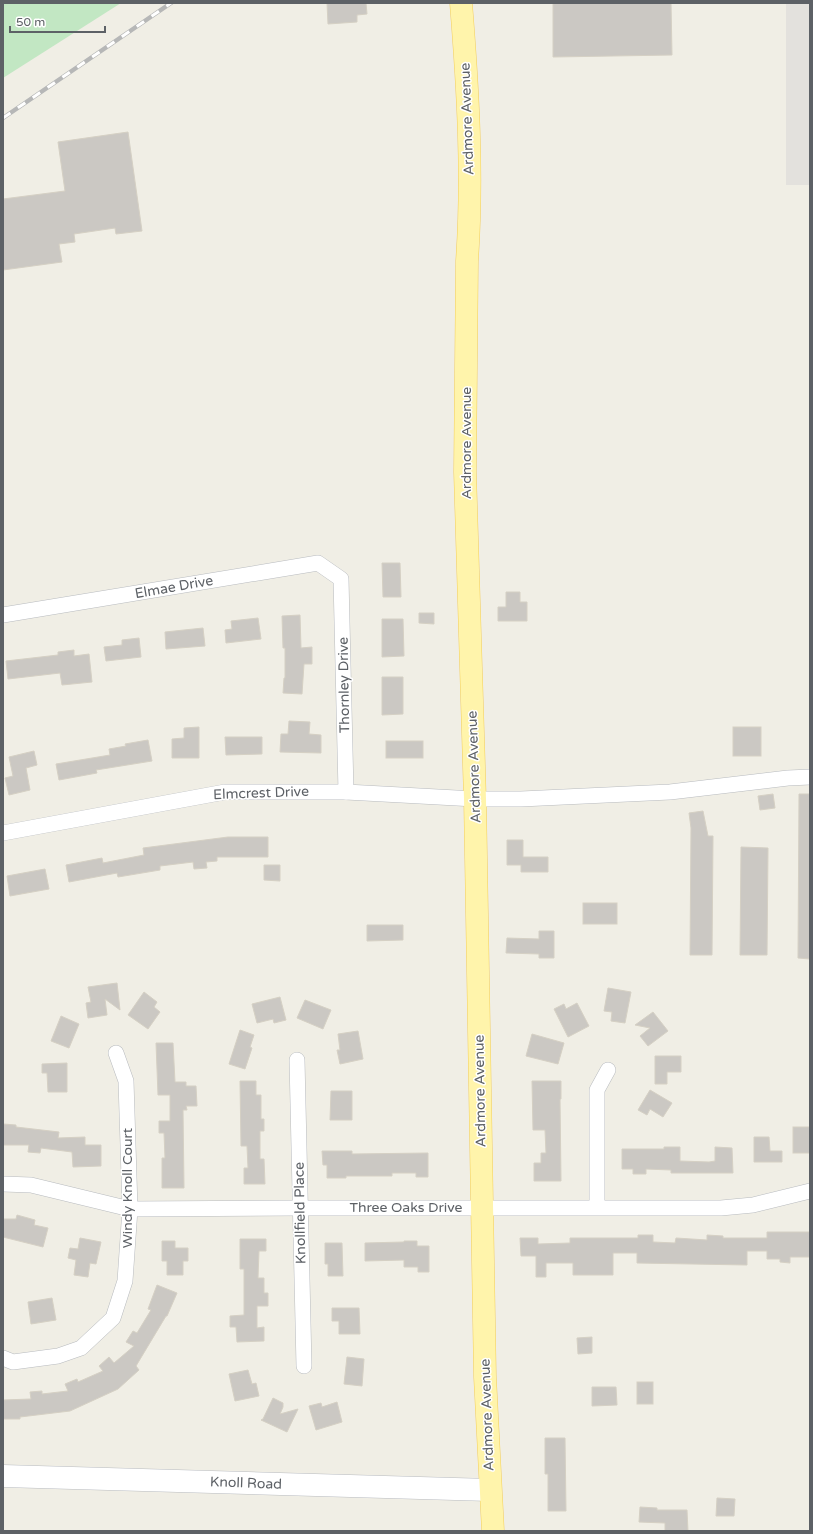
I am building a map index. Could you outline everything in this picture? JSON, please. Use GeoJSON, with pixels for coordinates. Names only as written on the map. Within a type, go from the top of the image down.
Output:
{"type":"FeatureCollection","features":[{"type":"Feature","properties":{"kind":"main road","name":"Ardmore Avenue"},"geometry":{"type":"LineString","coordinates":[[461,3],[469,115],[469,228],[467,261],[465,472],[475,799],[485,1378],[493,1531]]}},
{"type":"Feature","properties":{"kind":"street","name":"Elmae Drive"},"geometry":{"type":"LineString","coordinates":[[3,615],[318,562],[341,579]]}},
{"type":"Feature","properties":{"kind":"street","name":"Thornley Drive"},"geometry":{"type":"LineString","coordinates":[[341,579],[346,792]]}},
{"type":"Feature","properties":{"kind":"street","name":"Elmcrest Drive"},"geometry":{"type":"LineString","coordinates":[[3,833],[224,792],[346,792],[475,799],[521,799],[670,792],[788,778],[810,777]]}},
{"type":"Feature","properties":{"kind":"street","name":"Windy Knoll Court"},"geometry":{"type":"LineString","coordinates":[[3,1358],[13,1362],[58,1356],[81,1348],[113,1318],[126,1281],[130,1209],[126,1081],[116,1053]]}},
{"type":"Feature","properties":{"kind":"street","name":"Knollfield Place"},"geometry":{"type":"LineString","coordinates":[[297,1060],[299,1208],[304,1366]]}},
{"type":"Feature","properties":{"kind":"street"},"geometry":{"type":"LineString","coordinates":[[597,1207],[597,1090],[608,1070]]}},
{"type":"Feature","properties":{"kind":"street","name":"Three Oaks Drive"},"geometry":{"type":"LineString","coordinates":[[3,1184],[31,1185],[130,1209],[482,1207],[721,1208],[753,1205],[810,1191]]}},
{"type":"Feature","properties":{"kind":"street","name":"Knoll Road"},"geometry":{"type":"LineString","coordinates":[[3,1476],[490,1490]]}},
{"type":"Feature","properties":{"kind":"shaded area"},"geometry":{"type":"Polygon","coordinates":[[[786,3],[810,3],[810,185],[786,185],[786,3]]]}},
{"type":"Feature","properties":{"kind":"green space"},"geometry":{"type":"Polygon","coordinates":[[[3,3],[121,3],[3,78],[3,3]]]}},
{"type":"Feature","properties":{"kind":"building"},"geometry":{"type":"Polygon","coordinates":[[[327,3],[366,3],[367,14],[357,15],[357,22],[328,24],[327,3]]]}},
{"type":"Feature","properties":{"kind":"building"},"geometry":{"type":"Polygon","coordinates":[[[553,3],[671,3],[672,55],[553,57],[553,3]]]}},
{"type":"Feature","properties":{"kind":"building"},"geometry":{"type":"Polygon","coordinates":[[[128,132],[142,231],[116,234],[115,228],[74,234],[75,242],[59,244],[62,262],[3,270],[3,199],[65,191],[58,142],[128,132]]]}},
{"type":"Feature","properties":{"kind":"building"},"geometry":{"type":"Polygon","coordinates":[[[382,563],[400,563],[401,597],[383,597],[382,563]]]}},
{"type":"Feature","properties":{"kind":"building"},"geometry":{"type":"Polygon","coordinates":[[[506,592],[520,592],[520,602],[527,602],[527,621],[498,621],[498,607],[506,607],[506,592]]]}},
{"type":"Feature","properties":{"kind":"building"},"geometry":{"type":"Polygon","coordinates":[[[419,613],[434,613],[434,624],[419,623],[419,613]]]}},
{"type":"Feature","properties":{"kind":"building"},"geometry":{"type":"Polygon","coordinates":[[[300,615],[301,648],[312,647],[312,664],[304,664],[302,694],[283,693],[285,678],[285,648],[283,648],[282,616],[300,615]]]}},
{"type":"Feature","properties":{"kind":"building"},"geometry":{"type":"Polygon","coordinates":[[[258,618],[261,639],[226,643],[225,630],[232,629],[231,621],[258,618]]]}},
{"type":"Feature","properties":{"kind":"building"},"geometry":{"type":"Polygon","coordinates":[[[382,619],[403,619],[404,656],[382,657],[382,619]]]}},
{"type":"Feature","properties":{"kind":"building"},"geometry":{"type":"Polygon","coordinates":[[[203,628],[205,646],[166,649],[165,632],[203,628]]]}},
{"type":"Feature","properties":{"kind":"building"},"geometry":{"type":"Polygon","coordinates":[[[139,638],[141,657],[106,661],[104,647],[122,645],[122,640],[139,638]]]}},
{"type":"Feature","properties":{"kind":"building"},"geometry":{"type":"Polygon","coordinates":[[[74,650],[74,656],[89,654],[92,682],[62,685],[60,673],[8,679],[6,661],[58,655],[58,652],[74,650]]]}},
{"type":"Feature","properties":{"kind":"building"},"geometry":{"type":"Polygon","coordinates":[[[382,677],[403,677],[403,714],[382,715],[382,677]]]}},
{"type":"Feature","properties":{"kind":"building"},"geometry":{"type":"Polygon","coordinates":[[[289,721],[310,722],[309,734],[321,735],[321,753],[280,752],[281,734],[288,734],[289,721]]]}},
{"type":"Feature","properties":{"kind":"building"},"geometry":{"type":"Polygon","coordinates":[[[199,727],[199,758],[172,758],[172,739],[184,738],[184,728],[199,727]]]}},
{"type":"Feature","properties":{"kind":"building"},"geometry":{"type":"Polygon","coordinates":[[[733,727],[761,727],[761,756],[733,756],[733,727]]]}},
{"type":"Feature","properties":{"kind":"building"},"geometry":{"type":"Polygon","coordinates":[[[225,737],[262,737],[262,754],[226,755],[225,737]]]}},
{"type":"Feature","properties":{"kind":"building"},"geometry":{"type":"Polygon","coordinates":[[[148,740],[152,761],[96,770],[97,773],[59,780],[56,764],[110,755],[109,749],[126,746],[125,744],[148,740]]]}},
{"type":"Feature","properties":{"kind":"building"},"geometry":{"type":"Polygon","coordinates":[[[386,741],[423,741],[423,758],[386,758],[386,741]]]}},
{"type":"Feature","properties":{"kind":"building"},"geometry":{"type":"Polygon","coordinates":[[[34,751],[37,765],[26,768],[30,790],[9,795],[5,778],[13,776],[9,757],[34,751]]]}},
{"type":"Feature","properties":{"kind":"building"},"geometry":{"type":"Polygon","coordinates":[[[773,794],[775,808],[760,810],[758,796],[773,794]]]}},
{"type":"Feature","properties":{"kind":"building"},"geometry":{"type":"Polygon","coordinates":[[[799,794],[810,794],[810,959],[798,958],[799,794]]]}},
{"type":"Feature","properties":{"kind":"building"},"geometry":{"type":"Polygon","coordinates":[[[703,811],[708,836],[713,836],[712,955],[690,955],[691,828],[689,813],[703,811]]]}},
{"type":"Feature","properties":{"kind":"building"},"geometry":{"type":"Polygon","coordinates":[[[228,837],[268,837],[268,857],[217,857],[217,861],[206,862],[207,868],[194,869],[193,862],[160,866],[160,870],[118,877],[117,873],[69,882],[66,865],[102,858],[103,863],[144,855],[143,848],[228,837]]]}},
{"type":"Feature","properties":{"kind":"building"},"geometry":{"type":"Polygon","coordinates":[[[507,840],[523,840],[523,857],[548,857],[548,872],[521,872],[521,865],[507,865],[507,840]]]}},
{"type":"Feature","properties":{"kind":"building"},"geometry":{"type":"Polygon","coordinates":[[[741,847],[768,848],[767,955],[740,955],[741,847]]]}},
{"type":"Feature","properties":{"kind":"building"},"geometry":{"type":"Polygon","coordinates":[[[264,865],[280,865],[280,881],[264,880],[264,865]]]}},
{"type":"Feature","properties":{"kind":"building"},"geometry":{"type":"Polygon","coordinates":[[[45,869],[49,889],[10,896],[7,876],[45,869]]]}},
{"type":"Feature","properties":{"kind":"building"},"geometry":{"type":"Polygon","coordinates":[[[583,903],[617,903],[617,924],[583,924],[583,903]]]}},
{"type":"Feature","properties":{"kind":"building"},"geometry":{"type":"Polygon","coordinates":[[[367,925],[403,925],[403,940],[367,941],[367,925]]]}},
{"type":"Feature","properties":{"kind":"building"},"geometry":{"type":"Polygon","coordinates":[[[539,931],[554,931],[554,958],[539,958],[539,954],[506,953],[507,938],[539,939],[539,931]]]}},
{"type":"Feature","properties":{"kind":"building"},"geometry":{"type":"Polygon","coordinates":[[[117,983],[120,1010],[105,999],[107,1015],[88,1018],[86,1003],[91,1002],[88,987],[117,983]]]}},
{"type":"Feature","properties":{"kind":"building"},"geometry":{"type":"Polygon","coordinates":[[[608,988],[631,992],[625,1023],[611,1021],[612,1012],[604,1011],[608,988]]]}},
{"type":"Feature","properties":{"kind":"building"},"geometry":{"type":"Polygon","coordinates":[[[144,992],[157,1002],[154,1007],[160,1012],[148,1029],[128,1015],[144,992]]]}},
{"type":"Feature","properties":{"kind":"building"},"geometry":{"type":"Polygon","coordinates":[[[280,997],[286,1020],[274,1023],[273,1019],[257,1023],[252,1004],[280,997]]]}},
{"type":"Feature","properties":{"kind":"building"},"geometry":{"type":"Polygon","coordinates":[[[305,1000],[331,1010],[323,1029],[297,1018],[305,1000]]]}},
{"type":"Feature","properties":{"kind":"building"},"geometry":{"type":"Polygon","coordinates":[[[577,1003],[589,1026],[568,1037],[554,1009],[564,1004],[566,1009],[577,1003]]]}},
{"type":"Feature","properties":{"kind":"building"},"geometry":{"type":"Polygon","coordinates":[[[653,1012],[668,1031],[648,1046],[640,1036],[650,1028],[635,1025],[653,1012]]]}},
{"type":"Feature","properties":{"kind":"building"},"geometry":{"type":"Polygon","coordinates":[[[61,1016],[79,1024],[69,1048],[51,1041],[61,1016]]]}},
{"type":"Feature","properties":{"kind":"building"},"geometry":{"type":"Polygon","coordinates":[[[240,1030],[254,1035],[250,1047],[252,1048],[245,1069],[229,1064],[240,1030]]]}},
{"type":"Feature","properties":{"kind":"building"},"geometry":{"type":"Polygon","coordinates":[[[358,1031],[363,1059],[340,1064],[337,1050],[340,1050],[338,1034],[358,1031]]]}},
{"type":"Feature","properties":{"kind":"building"},"geometry":{"type":"Polygon","coordinates":[[[532,1034],[564,1043],[558,1064],[526,1056],[532,1034]]]}},
{"type":"Feature","properties":{"kind":"building"},"geometry":{"type":"Polygon","coordinates":[[[156,1043],[173,1043],[175,1082],[186,1082],[186,1086],[196,1086],[197,1106],[186,1106],[187,1110],[183,1110],[184,1188],[162,1188],[162,1158],[165,1158],[164,1133],[159,1133],[159,1121],[170,1121],[170,1095],[158,1095],[156,1043]]]}},
{"type":"Feature","properties":{"kind":"building"},"geometry":{"type":"Polygon","coordinates":[[[655,1056],[681,1056],[681,1072],[667,1072],[667,1084],[655,1084],[655,1056]]]}},
{"type":"Feature","properties":{"kind":"building"},"geometry":{"type":"Polygon","coordinates":[[[67,1063],[67,1092],[48,1092],[47,1073],[42,1073],[42,1064],[67,1063]]]}},
{"type":"Feature","properties":{"kind":"building"},"geometry":{"type":"Polygon","coordinates":[[[240,1081],[256,1081],[256,1095],[261,1095],[261,1119],[264,1119],[264,1131],[260,1131],[260,1159],[264,1159],[265,1184],[244,1184],[244,1168],[248,1168],[247,1146],[241,1146],[240,1081]]]}},
{"type":"Feature","properties":{"kind":"building"},"geometry":{"type":"Polygon","coordinates":[[[532,1081],[561,1081],[561,1181],[534,1181],[534,1163],[541,1163],[541,1153],[546,1153],[545,1130],[533,1130],[532,1081]]]}},
{"type":"Feature","properties":{"kind":"building"},"geometry":{"type":"Polygon","coordinates":[[[650,1090],[672,1103],[663,1117],[650,1109],[647,1115],[638,1110],[650,1090]]]}},
{"type":"Feature","properties":{"kind":"building"},"geometry":{"type":"Polygon","coordinates":[[[331,1091],[352,1091],[352,1120],[330,1120],[331,1091]]]}},
{"type":"Feature","properties":{"kind":"building"},"geometry":{"type":"Polygon","coordinates":[[[3,1124],[59,1132],[58,1138],[85,1137],[85,1145],[101,1145],[101,1166],[73,1167],[72,1152],[41,1148],[40,1153],[28,1152],[29,1145],[3,1145],[3,1124]]]}},
{"type":"Feature","properties":{"kind":"building"},"geometry":{"type":"Polygon","coordinates":[[[793,1127],[810,1127],[810,1153],[793,1153],[793,1127]]]}},
{"type":"Feature","properties":{"kind":"building"},"geometry":{"type":"Polygon","coordinates":[[[754,1137],[769,1137],[770,1151],[782,1151],[782,1162],[754,1162],[754,1137]]]}},
{"type":"Feature","properties":{"kind":"building"},"geometry":{"type":"Polygon","coordinates":[[[664,1147],[680,1147],[680,1161],[709,1162],[715,1161],[715,1147],[732,1148],[733,1173],[671,1173],[671,1170],[646,1169],[646,1174],[633,1174],[633,1169],[622,1169],[622,1149],[664,1149],[664,1147]]]}},
{"type":"Feature","properties":{"kind":"building"},"geometry":{"type":"Polygon","coordinates":[[[322,1151],[352,1151],[352,1154],[428,1153],[428,1177],[416,1177],[416,1173],[392,1173],[392,1176],[346,1176],[346,1178],[327,1178],[327,1165],[323,1165],[322,1151]]]}},
{"type":"Feature","properties":{"kind":"building"},"geometry":{"type":"Polygon","coordinates":[[[17,1215],[35,1220],[34,1225],[48,1228],[43,1247],[3,1237],[3,1219],[16,1219],[17,1215]]]}},
{"type":"Feature","properties":{"kind":"building"},"geometry":{"type":"Polygon","coordinates":[[[767,1232],[810,1232],[810,1257],[790,1257],[790,1263],[780,1262],[780,1259],[767,1259],[767,1251],[747,1251],[747,1265],[637,1263],[637,1253],[613,1253],[613,1275],[573,1275],[573,1263],[546,1263],[546,1277],[536,1277],[536,1256],[521,1256],[520,1238],[538,1238],[538,1244],[570,1243],[570,1238],[638,1238],[638,1235],[653,1235],[653,1242],[675,1243],[676,1238],[707,1240],[707,1235],[723,1236],[723,1238],[767,1238],[767,1232]]]}},
{"type":"Feature","properties":{"kind":"building"},"geometry":{"type":"Polygon","coordinates":[[[80,1238],[101,1242],[96,1264],[90,1263],[88,1277],[74,1275],[76,1260],[68,1258],[70,1248],[78,1249],[80,1238]]]}},
{"type":"Feature","properties":{"kind":"building"},"geometry":{"type":"Polygon","coordinates":[[[240,1239],[266,1239],[266,1251],[259,1251],[258,1278],[264,1278],[264,1293],[268,1293],[268,1306],[257,1306],[257,1328],[264,1327],[264,1341],[237,1342],[236,1327],[230,1327],[230,1316],[244,1315],[244,1269],[240,1269],[240,1239]]]}},
{"type":"Feature","properties":{"kind":"building"},"geometry":{"type":"Polygon","coordinates":[[[162,1241],[175,1241],[175,1248],[188,1248],[188,1261],[183,1261],[183,1275],[167,1275],[167,1261],[162,1261],[162,1241]]]}},
{"type":"Feature","properties":{"kind":"building"},"geometry":{"type":"Polygon","coordinates":[[[417,1241],[417,1246],[429,1246],[429,1272],[418,1272],[418,1267],[404,1267],[404,1260],[365,1261],[365,1243],[417,1241]]]}},
{"type":"Feature","properties":{"kind":"building"},"geometry":{"type":"Polygon","coordinates":[[[325,1243],[342,1243],[343,1276],[328,1276],[328,1264],[325,1264],[325,1243]]]}},
{"type":"Feature","properties":{"kind":"building"},"geometry":{"type":"Polygon","coordinates":[[[157,1285],[177,1293],[167,1316],[136,1366],[139,1370],[118,1389],[70,1411],[20,1417],[20,1419],[3,1419],[3,1400],[31,1399],[30,1392],[42,1391],[42,1394],[68,1391],[65,1384],[77,1379],[78,1382],[103,1371],[99,1366],[109,1357],[114,1363],[134,1346],[126,1342],[133,1331],[137,1333],[151,1310],[148,1309],[157,1285]]]}},
{"type":"Feature","properties":{"kind":"building"},"geometry":{"type":"Polygon","coordinates":[[[52,1298],[56,1320],[31,1324],[28,1302],[52,1298]]]}},
{"type":"Feature","properties":{"kind":"building"},"geometry":{"type":"Polygon","coordinates":[[[332,1308],[359,1308],[360,1334],[339,1334],[339,1321],[332,1321],[332,1308]]]}},
{"type":"Feature","properties":{"kind":"building"},"geometry":{"type":"Polygon","coordinates":[[[592,1337],[592,1353],[578,1354],[577,1338],[592,1337]]]}},
{"type":"Feature","properties":{"kind":"building"},"geometry":{"type":"Polygon","coordinates":[[[347,1357],[364,1359],[362,1386],[344,1384],[347,1357]]]}},
{"type":"Feature","properties":{"kind":"building"},"geometry":{"type":"Polygon","coordinates":[[[248,1370],[252,1384],[256,1383],[259,1396],[235,1401],[229,1374],[248,1370]]]}},
{"type":"Feature","properties":{"kind":"building"},"geometry":{"type":"Polygon","coordinates":[[[637,1382],[653,1382],[653,1404],[637,1404],[637,1382]]]}},
{"type":"Feature","properties":{"kind":"building"},"geometry":{"type":"Polygon","coordinates":[[[592,1387],[616,1387],[617,1405],[592,1406],[592,1387]]]}},
{"type":"Feature","properties":{"kind":"building"},"geometry":{"type":"Polygon","coordinates":[[[273,1398],[283,1403],[280,1414],[298,1409],[287,1432],[261,1420],[263,1419],[273,1398]]]}},
{"type":"Feature","properties":{"kind":"building"},"geometry":{"type":"Polygon","coordinates":[[[337,1402],[342,1422],[316,1430],[309,1406],[321,1403],[322,1407],[337,1402]]]}},
{"type":"Feature","properties":{"kind":"building"},"geometry":{"type":"Polygon","coordinates":[[[545,1438],[565,1438],[566,1511],[548,1511],[548,1474],[545,1474],[545,1438]]]}},
{"type":"Feature","properties":{"kind":"building"},"geometry":{"type":"Polygon","coordinates":[[[717,1498],[735,1499],[734,1516],[716,1516],[717,1498]]]}},
{"type":"Feature","properties":{"kind":"building"},"geometry":{"type":"Polygon","coordinates":[[[640,1507],[657,1508],[657,1510],[687,1510],[688,1531],[665,1531],[665,1523],[639,1522],[640,1507]]]}},
{"type":"Feature","properties":{"kind":"railway"},"geometry":{"type":"LineString","coordinates":[[3,118],[171,3]]}}]}
